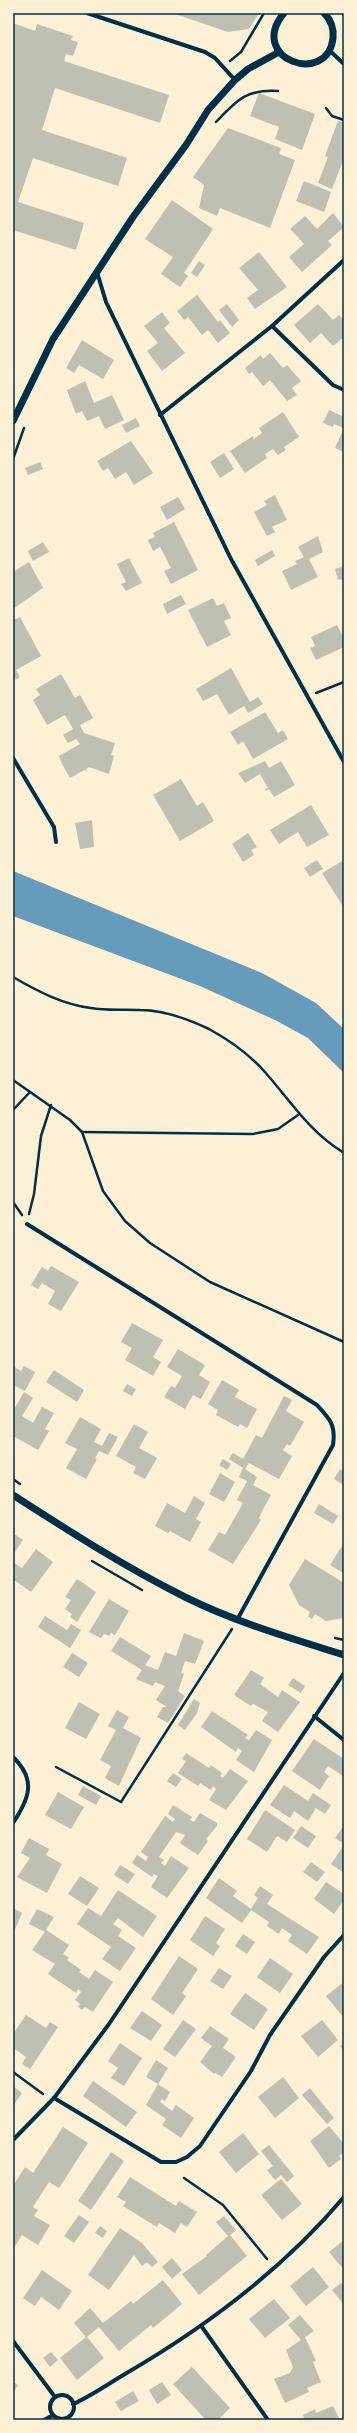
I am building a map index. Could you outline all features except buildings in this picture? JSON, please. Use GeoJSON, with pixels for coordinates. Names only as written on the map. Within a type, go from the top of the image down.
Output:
{"type":"FeatureCollection","features":[{"type":"Feature","properties":{"kind":"street"},"geometry":{"type":"LineString","coordinates":[[87,13],[205,52],[224,66],[235,80]]}},
{"type":"Feature","properties":{"kind":"street"},"geometry":{"type":"LineString","coordinates":[[284,13],[277,21],[274,31],[275,42],[279,52],[285,58],[300,64],[317,62],[329,50],[334,33],[332,25],[324,13]]}},
{"type":"Feature","properties":{"kind":"street"},"geometry":{"type":"LineString","coordinates":[[329,50],[344,64]]}},
{"type":"Feature","properties":{"kind":"street"},"geometry":{"type":"LineString","coordinates":[[13,421],[53,339],[97,271],[208,110],[235,80],[248,69],[279,52]]}},
{"type":"Feature","properties":{"kind":"street"},"geometry":{"type":"LineString","coordinates":[[160,415],[272,326],[344,260]]}},
{"type":"Feature","properties":{"kind":"street"},"geometry":{"type":"LineString","coordinates":[[97,271],[106,302],[231,559],[344,762]]}},
{"type":"Feature","properties":{"kind":"street"},"geometry":{"type":"LineString","coordinates":[[272,326],[333,385],[344,390]]}},
{"type":"Feature","properties":{"kind":"street"},"geometry":{"type":"LineString","coordinates":[[13,758],[54,827],[56,842]]}},
{"type":"Feature","properties":{"kind":"street"},"geometry":{"type":"LineString","coordinates":[[27,1224],[317,1405],[328,1417],[335,1430],[333,1445],[238,1620]]}},
{"type":"Feature","properties":{"kind":"street"},"geometry":{"type":"LineString","coordinates":[[13,1495],[105,1554],[186,1597],[238,1620],[344,1655]]}},
{"type":"Feature","properties":{"kind":"street"},"geometry":{"type":"LineString","coordinates":[[13,2140],[54,2098],[109,2024],[344,1673]]}},
{"type":"Feature","properties":{"kind":"street"},"geometry":{"type":"LineString","coordinates":[[314,1716],[344,1740]]}},
{"type":"Feature","properties":{"kind":"street"},"geometry":{"type":"LineString","coordinates":[[13,1757],[20,1764],[29,1779],[28,1794],[23,1809],[13,1823]]}},
{"type":"Feature","properties":{"kind":"street"},"geometry":{"type":"LineString","coordinates":[[54,2098],[161,2162],[176,2162],[187,2157],[200,2146],[251,2071],[270,2035],[324,1956],[344,1934]]}},
{"type":"Feature","properties":{"kind":"street"},"geometry":{"type":"LineString","coordinates":[[73,2404],[202,2327],[239,2298],[325,2220],[344,2197]]}},
{"type":"Feature","properties":{"kind":"street"},"geometry":{"type":"LineString","coordinates":[[202,2327],[268,2420]]}},
{"type":"Feature","properties":{"kind":"street"},"geometry":{"type":"LineString","coordinates":[[13,2341],[55,2398]]}},
{"type":"Feature","properties":{"kind":"street"},"geometry":{"type":"LineString","coordinates":[[66,2396],[73,2404],[72,2412],[69,2418],[59,2418],[53,2415],[50,2407],[55,2398],[66,2396]]}},
{"type":"Feature","properties":{"kind":"street"},"geometry":{"type":"LineString","coordinates":[[44,2420],[53,2415]]}},
{"type":"Feature","properties":{"kind":"path"},"geometry":{"type":"LineString","coordinates":[[224,66],[240,52],[264,13]]}},
{"type":"Feature","properties":{"kind":"path"},"geometry":{"type":"LineString","coordinates":[[213,126],[226,112],[247,95],[255,91],[278,90]]}},
{"type":"Feature","properties":{"kind":"path"},"geometry":{"type":"LineString","coordinates":[[326,108],[332,116],[344,120]]}},
{"type":"Feature","properties":{"kind":"path"},"geometry":{"type":"LineString","coordinates":[[13,459],[25,424]]}},
{"type":"Feature","properties":{"kind":"path"},"geometry":{"type":"LineString","coordinates":[[308,698],[344,682]]}},
{"type":"Feature","properties":{"kind":"path"},"geometry":{"type":"LineString","coordinates":[[13,977],[41,992],[76,1005],[91,1008],[156,1012],[185,1020],[210,1030],[253,1060],[298,1115],[318,1134],[344,1152]]}},
{"type":"Feature","properties":{"kind":"path"},"geometry":{"type":"LineString","coordinates":[[13,1080],[51,1105],[82,1132],[103,1191],[125,1221],[150,1243],[210,1282],[344,1342]]}},
{"type":"Feature","properties":{"kind":"path"},"geometry":{"type":"LineString","coordinates":[[13,1110],[30,1092]]}},
{"type":"Feature","properties":{"kind":"path"},"geometry":{"type":"LineString","coordinates":[[32,1202],[41,1136],[51,1105]]}},
{"type":"Feature","properties":{"kind":"path"},"geometry":{"type":"LineString","coordinates":[[82,1132],[253,1134],[278,1129],[298,1115]]}},
{"type":"Feature","properties":{"kind":"path"},"geometry":{"type":"LineString","coordinates":[[13,1202],[27,1224]]}},
{"type":"Feature","properties":{"kind":"path"},"geometry":{"type":"LineString","coordinates":[[13,1479],[26,1488]]}},
{"type":"Feature","properties":{"kind":"path"},"geometry":{"type":"LineString","coordinates":[[56,1766],[121,1802],[238,1620]]}},
{"type":"Feature","properties":{"kind":"path"},"geometry":{"type":"LineString","coordinates":[[329,1636],[344,1640]]}},
{"type":"Feature","properties":{"kind":"path"},"geometry":{"type":"LineString","coordinates":[[13,2072],[43,2094]]}},
{"type":"Feature","properties":{"kind":"path"},"geometry":{"type":"LineString","coordinates":[[184,2178],[223,2205],[267,2259]]}},
{"type":"Feature","properties":{"kind":"water"},"geometry":{"type":"Polygon","coordinates":[[[13,871],[262,973],[316,1003],[344,1029],[344,1073],[308,1038],[275,1020],[200,986],[13,916],[13,871]]]}}]}
